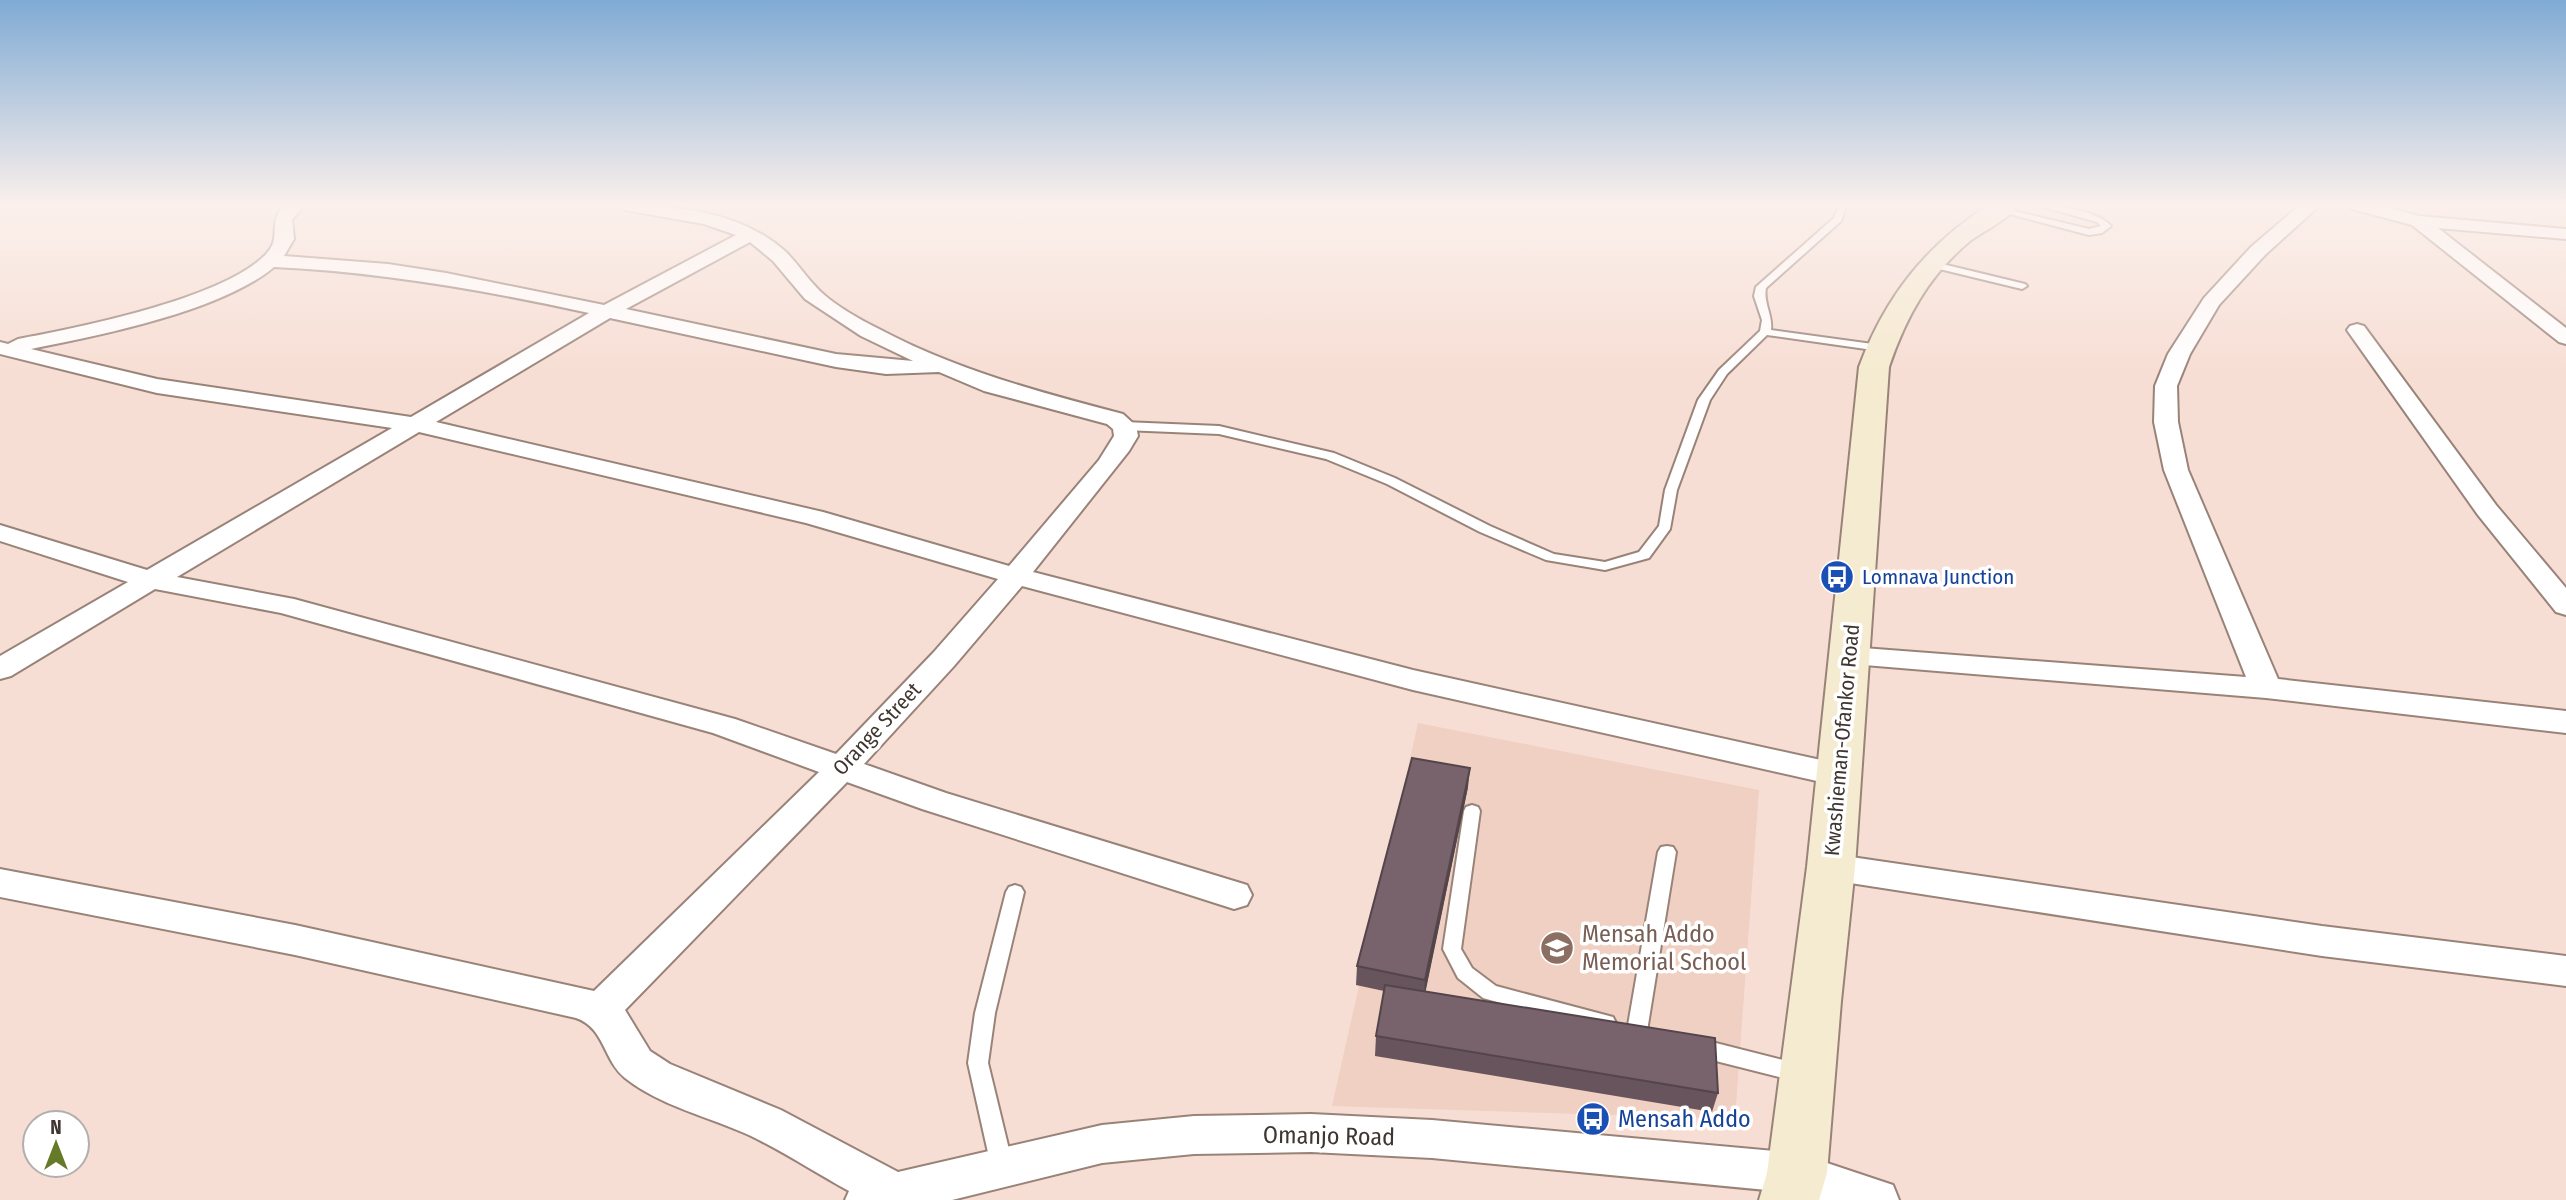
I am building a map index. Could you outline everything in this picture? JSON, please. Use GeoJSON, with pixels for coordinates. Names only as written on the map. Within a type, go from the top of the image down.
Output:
{"type":"FeatureCollection","features":[{"type":"Feature","properties":{"kind":"main road","name":"Kwashieman-Ofankor Road"},"geometry":{"type":"LineString","coordinates":[[1793,1186],[1831,867],[1874,367],[1880,348],[1914,282],[1933,261]]}},
{"type":"Feature","properties":{"kind":"street"},"geometry":{"type":"LineString","coordinates":[[1,348],[109,328],[158,313],[232,284],[270,261],[332,262],[499,287],[604,313],[884,367],[941,366]]}},
{"type":"Feature","properties":{"kind":"street"},"geometry":{"type":"LineString","coordinates":[[0,669],[604,313],[701,261]]}},
{"type":"Feature","properties":{"kind":"street"},"geometry":{"type":"LineString","coordinates":[[783,261],[812,295],[868,332],[941,366],[1023,395],[1103,414],[1124,426]]}},
{"type":"Feature","properties":{"kind":"street"},"geometry":{"type":"LineString","coordinates":[[2249,261],[2211,302],[2179,354],[2166,386],[2166,422],[2176,470],[2266,688]]}},
{"type":"Feature","properties":{"kind":"street"},"geometry":{"type":"LineString","coordinates":[[2468,261],[2566,338]]}},
{"type":"Feature","properties":{"kind":"street"},"geometry":{"type":"LineString","coordinates":[[2529,308],[2566,311]]}},
{"type":"Feature","properties":{"kind":"street"},"geometry":{"type":"LineString","coordinates":[[2357,330],[2487,510],[2566,606]]}},
{"type":"Feature","properties":{"kind":"street"},"geometry":{"type":"LineString","coordinates":[[1,348],[157,386],[418,425],[814,517],[937,555],[1413,680],[1839,775]]}},
{"type":"Feature","properties":{"kind":"street","name":"Orange Street"},"geometry":{"type":"LineString","coordinates":[[600,1010],[841,767],[1017,576],[1083,492],[1111,462],[1126,436],[1124,426]]}},
{"type":"Feature","properties":{"kind":"street"},"geometry":{"type":"LineString","coordinates":[[0,533],[150,580],[284,605],[724,726],[934,801],[1234,895]]}},
{"type":"Feature","properties":{"kind":"street"},"geometry":{"type":"LineString","coordinates":[[1850,656],[2266,688],[2566,722]]}},
{"type":"Feature","properties":{"kind":"street"},"geometry":{"type":"LineString","coordinates":[[1831,867],[2322,941],[2566,971]]}},
{"type":"Feature","properties":{"kind":"street"},"geometry":{"type":"LineString","coordinates":[[0,883],[428,968],[578,1002],[600,1010],[613,1023],[636,1063],[656,1077],[766,1122],[881,1196]]}},
{"type":"Feature","properties":{"kind":"street","name":"Omanjo Road"},"geometry":{"type":"LineString","coordinates":[[881,1196],[1102,1144],[1194,1135],[1311,1133],[1446,1140],[1793,1186],[1877,1200]]}},
{"type":"Feature","properties":{"kind":"lane"},"geometry":{"type":"LineString","coordinates":[[1124,426],[1219,430],[1330,456],[1391,481],[1485,530],[1551,557],[1605,566],[1644,555],[1665,526],[1671,491],[1704,400],[1723,372],[1765,332],[1767,320],[1759,296],[1761,287],[1791,261]]}},
{"type":"Feature","properties":{"kind":"lane"},"geometry":{"type":"LineString","coordinates":[[1930,264],[2022,286]]}},
{"type":"Feature","properties":{"kind":"lane"},"geometry":{"type":"LineString","coordinates":[[1765,332],[1880,348]]}},
{"type":"Feature","properties":{"kind":"lane"},"geometry":{"type":"LineString","coordinates":[[1472,811],[1452,949],[1465,973],[1490,992],[1643,1033],[1667,852]]}},
{"type":"Feature","properties":{"kind":"lane"},"geometry":{"type":"LineString","coordinates":[[1002,1166],[978,1063],[985,1013],[1015,892]]}},
{"type":"Feature","properties":{"kind":"lane"},"geometry":{"type":"LineString","coordinates":[[1676,1041],[1807,1075]]}},
{"type":"Feature","properties":{"kind":"shaded area","name":"Mensah Addo Memorial School"},"geometry":{"type":"Polygon","coordinates":[[[1418,723],[1759,790],[1735,1119],[1332,1106],[1418,723]]]}},
{"type":"Feature","properties":{"kind":"building"},"geometry":{"type":"Polygon","coordinates":[[[1412,758],[1470,768],[1425,980],[1357,966],[1412,758]]]}},
{"type":"Feature","properties":{"kind":"building"},"geometry":{"type":"Polygon","coordinates":[[[1385,985],[1715,1038],[1718,1093],[1376,1036],[1385,985]]]}},
{"type":"Feature","properties":{"kind":"place","name":"Lomnava Junction"},"geometry":{"type":"Point","coordinates":[1837,577]}},
{"type":"Feature","properties":{"kind":"place","name":"Mensah Addo Memorial School"},"geometry":{"type":"Point","coordinates":[1557,948]}},
{"type":"Feature","properties":{"kind":"place","name":"Mensah Addo"},"geometry":{"type":"Point","coordinates":[1593,1119]}}]}
